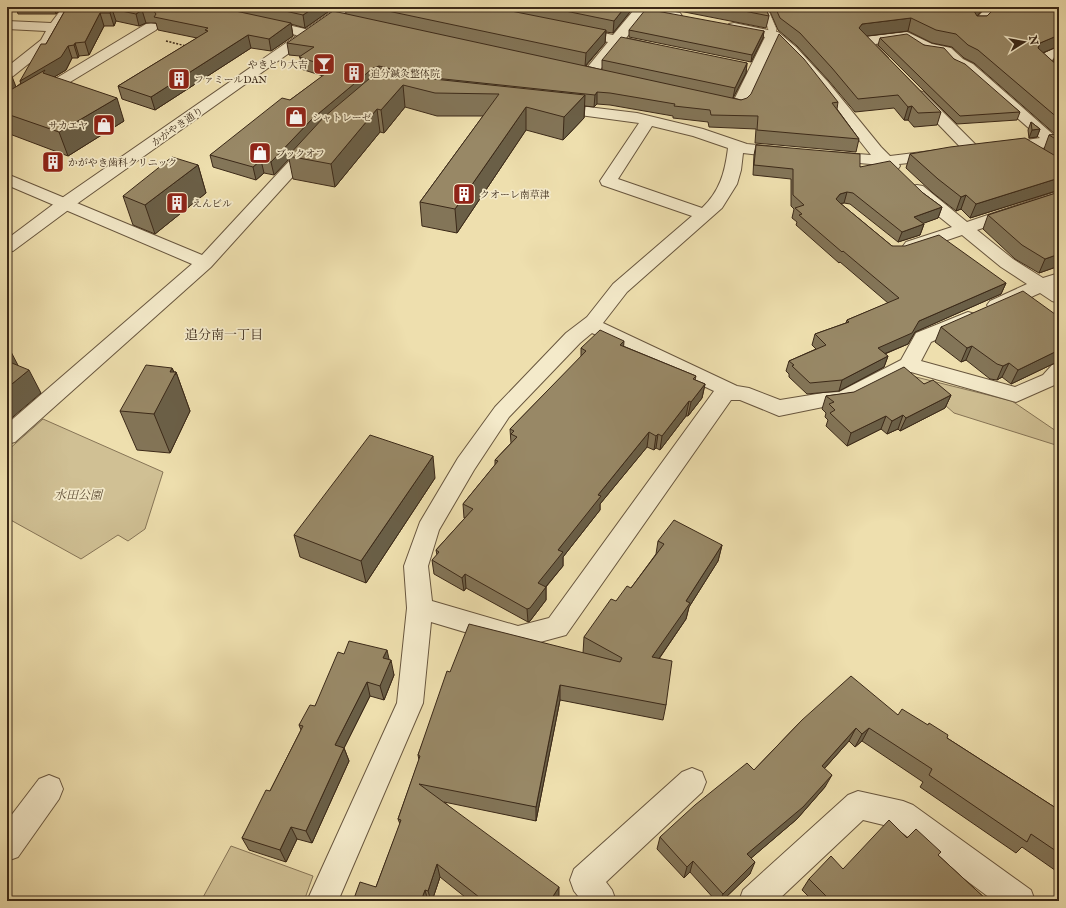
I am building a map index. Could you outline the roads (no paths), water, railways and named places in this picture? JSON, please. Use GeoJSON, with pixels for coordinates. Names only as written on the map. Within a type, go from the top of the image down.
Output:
{"type":"FeatureCollection","features":[{"type":"Feature","properties":{"kind":"street"},"geometry":{"type":"LineString","coordinates":[[9,79],[47,42],[55,27],[70,7]]}},
{"type":"Feature","properties":{"kind":"street"},"geometry":{"type":"LineString","coordinates":[[978,24],[994,7]]}},
{"type":"Feature","properties":{"kind":"street"},"geometry":{"type":"LineString","coordinates":[[589,74],[617,40],[639,8],[688,18]]}},
{"type":"Feature","properties":{"kind":"street","name":"かがやき通り"},"geometry":{"type":"LineString","coordinates":[[7,247],[65,204],[309,34],[334,17],[348,14]]}},
{"type":"Feature","properties":{"kind":"street"},"geometry":{"type":"LineString","coordinates":[[249,20],[309,34]]}},
{"type":"Feature","properties":{"kind":"street"},"geometry":{"type":"LineString","coordinates":[[719,24],[773,35],[791,50],[823,85],[875,150],[926,198],[1007,264],[1050,282],[1059,297]]}},
{"type":"Feature","properties":{"kind":"street"},"geometry":{"type":"LineString","coordinates":[[7,25],[55,27]]}},
{"type":"Feature","properties":{"kind":"street"},"geometry":{"type":"LineString","coordinates":[[25,102],[35,90],[40,94],[151,27]]}},
{"type":"Feature","properties":{"kind":"street"},"geometry":{"type":"LineString","coordinates":[[564,29],[663,50]]}},
{"type":"Feature","properties":{"kind":"street"},"geometry":{"type":"LineString","coordinates":[[702,98],[739,106],[773,35]]}},
{"type":"Feature","properties":{"kind":"street"},"geometry":{"type":"LineString","coordinates":[[892,68],[864,41],[908,36],[928,48],[946,51],[958,62],[968,66],[1055,141]]}},
{"type":"Feature","properties":{"kind":"street"},"geometry":{"type":"LineString","coordinates":[[1059,50],[1041,60],[1059,76]]}},
{"type":"Feature","properties":{"kind":"street"},"geometry":{"type":"LineString","coordinates":[[741,66],[756,69]]}},
{"type":"Feature","properties":{"kind":"street"},"geometry":{"type":"LineString","coordinates":[[573,70],[604,77]]}},
{"type":"Feature","properties":{"kind":"street"},"geometry":{"type":"LineString","coordinates":[[908,85],[974,151]]}},
{"type":"Feature","properties":{"kind":"street"},"geometry":{"type":"LineString","coordinates":[[542,107],[648,121],[719,138],[745,149],[802,154]]}},
{"type":"Feature","properties":{"kind":"street"},"geometry":{"type":"LineString","coordinates":[[648,121],[608,181],[704,214]]}},
{"type":"Feature","properties":{"kind":"street"},"geometry":{"type":"LineString","coordinates":[[7,436],[205,263],[321,136]]}},
{"type":"Feature","properties":{"kind":"street"},"geometry":{"type":"LineString","coordinates":[[818,156],[887,161],[1055,141]]}},
{"type":"Feature","properties":{"kind":"street"},"geometry":{"type":"LineString","coordinates":[[1022,145],[1047,160]]}},
{"type":"Feature","properties":{"kind":"street"},"geometry":{"type":"LineString","coordinates":[[322,901],[410,703],[420,608],[416,566],[428,529],[462,470],[502,412],[573,338],[589,324],[620,288],[716,204],[726,192],[733,171],[736,146]]}},
{"type":"Feature","properties":{"kind":"street"},"geometry":{"type":"LineString","coordinates":[[7,179],[205,263]]}},
{"type":"Feature","properties":{"kind":"street"},"geometry":{"type":"LineString","coordinates":[[895,251],[1059,196]]}},
{"type":"Feature","properties":{"kind":"street"},"geometry":{"type":"LineString","coordinates":[[589,324],[733,393],[742,393],[779,408],[823,400],[842,399],[908,366],[922,338],[1050,282]]}},
{"type":"Feature","properties":{"kind":"street"},"geometry":{"type":"LineString","coordinates":[[908,366],[1016,395],[1050,380],[1059,370]]}},
{"type":"Feature","properties":{"kind":"street"},"geometry":{"type":"LineString","coordinates":[[420,608],[518,636],[557,627],[727,389]]}},
{"type":"Feature","properties":{"kind":"street"},"geometry":{"type":"LineString","coordinates":[[601,901],[585,880],[692,782]]}},
{"type":"Feature","properties":{"kind":"street"},"geometry":{"type":"LineString","coordinates":[[7,846],[49,790]]}},
{"type":"Feature","properties":{"kind":"street"},"geometry":{"type":"LineString","coordinates":[[754,901],[858,805],[903,815],[1020,901]]}},
{"type":"Feature","properties":{"kind":"lane"},"geometry":{"type":"LineString","coordinates":[[763,7],[772,28],[773,35]]}},
{"type":"Feature","properties":{"kind":"place","name":"やきとり大吉"},"geometry":{"type":"Point","coordinates":[324,64]}},
{"type":"Feature","properties":{"kind":"place","name":"追分鍼灸整体院"},"geometry":{"type":"Point","coordinates":[354,73]}},
{"type":"Feature","properties":{"kind":"place","name":"ファミールDAN"},"geometry":{"type":"Point","coordinates":[179,79]}},
{"type":"Feature","properties":{"kind":"place","name":"シャトレーゼ"},"geometry":{"type":"Point","coordinates":[296,117]}},
{"type":"Feature","properties":{"kind":"place","name":"サカエヤ"},"geometry":{"type":"Point","coordinates":[104,125]}},
{"type":"Feature","properties":{"kind":"place","name":"ブックオフ"},"geometry":{"type":"Point","coordinates":[260,153]}},
{"type":"Feature","properties":{"kind":"place","name":"かがやき歯科クリニック"},"geometry":{"type":"Point","coordinates":[53,162]}},
{"type":"Feature","properties":{"kind":"place","name":"クオーレ南草津"},"geometry":{"type":"Point","coordinates":[464,194]}},
{"type":"Feature","properties":{"kind":"place","name":"えんビル"},"geometry":{"type":"Point","coordinates":[177,203]}},
{"type":"Feature","properties":{"kind":"district","name":"追分南一丁目"},"geometry":{"type":"Point","coordinates":[224,334]}},
{"type":"Feature","properties":{"kind":"park label","name":"水田公園"},"geometry":{"type":"Point","coordinates":[78,495]}}]}
